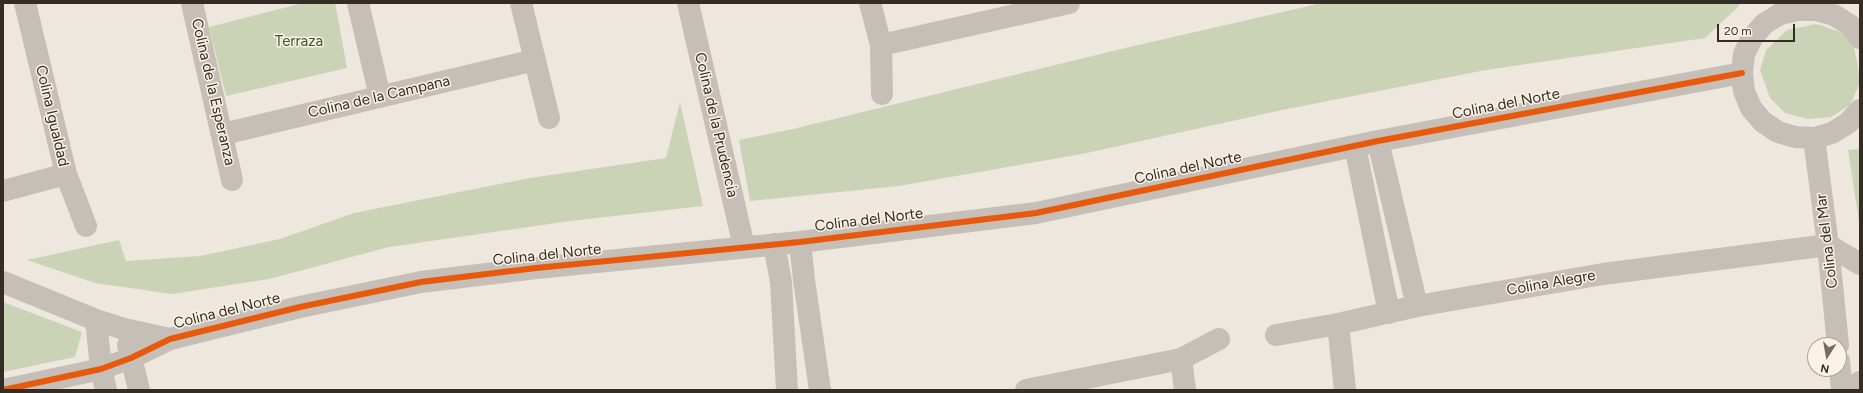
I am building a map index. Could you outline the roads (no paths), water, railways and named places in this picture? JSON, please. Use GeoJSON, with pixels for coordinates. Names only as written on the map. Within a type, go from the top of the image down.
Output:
{"type":"FeatureCollection","features":[{"type":"Feature","properties":{"kind":"street","name":"Colina Igualdad"},"geometry":{"type":"LineString","coordinates":[[25,3],[66,174],[86,226]]}},
{"type":"Feature","properties":{"kind":"street","name":"Colina de la Esperanza"},"geometry":{"type":"LineString","coordinates":[[192,3],[223,134],[232,180]]}},
{"type":"Feature","properties":{"kind":"street"},"geometry":{"type":"LineString","coordinates":[[358,3],[380,96]]}},
{"type":"Feature","properties":{"kind":"street"},"geometry":{"type":"LineString","coordinates":[[521,3],[549,118]]}},
{"type":"Feature","properties":{"kind":"street","name":"Colina de la Prudencia"},"geometry":{"type":"LineString","coordinates":[[688,3],[744,247]]}},
{"type":"Feature","properties":{"kind":"street"},"geometry":{"type":"LineString","coordinates":[[870,3],[881,45],[882,94]]}},
{"type":"Feature","properties":{"kind":"street"},"geometry":{"type":"LineString","coordinates":[[881,45],[1040,6],[1069,3]]}},
{"type":"Feature","properties":{"kind":"street"},"geometry":{"type":"LineString","coordinates":[[1860,38],[1850,25],[1834,15],[1797,6],[1764,24],[1752,38],[1744,54],[1742,73],[1744,91],[1751,108],[1763,122],[1778,132],[1814,138],[1832,133],[1848,123],[1860,110]]}},
{"type":"Feature","properties":{"kind":"street","name":"Colina de la Campana"},"geometry":{"type":"LineString","coordinates":[[223,134],[535,60]]}},
{"type":"Feature","properties":{"kind":"street","name":"Colina del Norte"},"geometry":{"type":"LineString","coordinates":[[3,390],[101,369],[131,358],[170,339],[300,307],[421,282],[536,268],[800,242],[1036,213],[1378,141],[1742,73]]}},
{"type":"Feature","properties":{"kind":"street","name":"Colina del Mar"},"geometry":{"type":"LineString","coordinates":[[1814,138],[1828,245],[1837,337]]}},
{"type":"Feature","properties":{"kind":"street"},"geometry":{"type":"LineString","coordinates":[[1378,141],[1417,306]]}},
{"type":"Feature","properties":{"kind":"street"},"geometry":{"type":"LineString","coordinates":[[1355,146],[1389,313]]}},
{"type":"Feature","properties":{"kind":"street"},"geometry":{"type":"LineString","coordinates":[[3,190],[66,174]]}},
{"type":"Feature","properties":{"kind":"street"},"geometry":{"type":"LineString","coordinates":[[800,242],[820,390]]}},
{"type":"Feature","properties":{"kind":"street"},"geometry":{"type":"LineString","coordinates":[[774,244],[781,282],[787,390]]}},
{"type":"Feature","properties":{"kind":"street"},"geometry":{"type":"LineString","coordinates":[[1828,245],[1860,264]]}},
{"type":"Feature","properties":{"kind":"street","name":"Colina Alegre"},"geometry":{"type":"LineString","coordinates":[[1276,335],[1338,324],[1417,306],[1603,274],[1828,245]]}},
{"type":"Feature","properties":{"kind":"street","name":"Colina del Norte"},"geometry":{"type":"LineString","coordinates":[[3,282],[96,320],[124,329],[170,339]]}},
{"type":"Feature","properties":{"kind":"street"},"geometry":{"type":"LineString","coordinates":[[96,320],[101,369],[106,390]]}},
{"type":"Feature","properties":{"kind":"street"},"geometry":{"type":"LineString","coordinates":[[1338,324],[1345,390]]}},
{"type":"Feature","properties":{"kind":"street"},"geometry":{"type":"LineString","coordinates":[[124,329],[139,390]]}},
{"type":"Feature","properties":{"kind":"street"},"geometry":{"type":"LineString","coordinates":[[1026,390],[1181,359],[1219,339]]}},
{"type":"Feature","properties":{"kind":"street"},"geometry":{"type":"LineString","coordinates":[[1181,359],[1185,390]]}},
{"type":"Feature","properties":{"kind":"street"},"geometry":{"type":"LineString","coordinates":[[1841,377],[1842,390]]}},
{"type":"Feature","properties":{"kind":"street"},"geometry":{"type":"LineString","coordinates":[[1854,390],[1860,382]]}},
{"type":"Feature","properties":{"kind":"park label","name":"Terraza"},"geometry":{"type":"Point","coordinates":[299,42]}}]}
